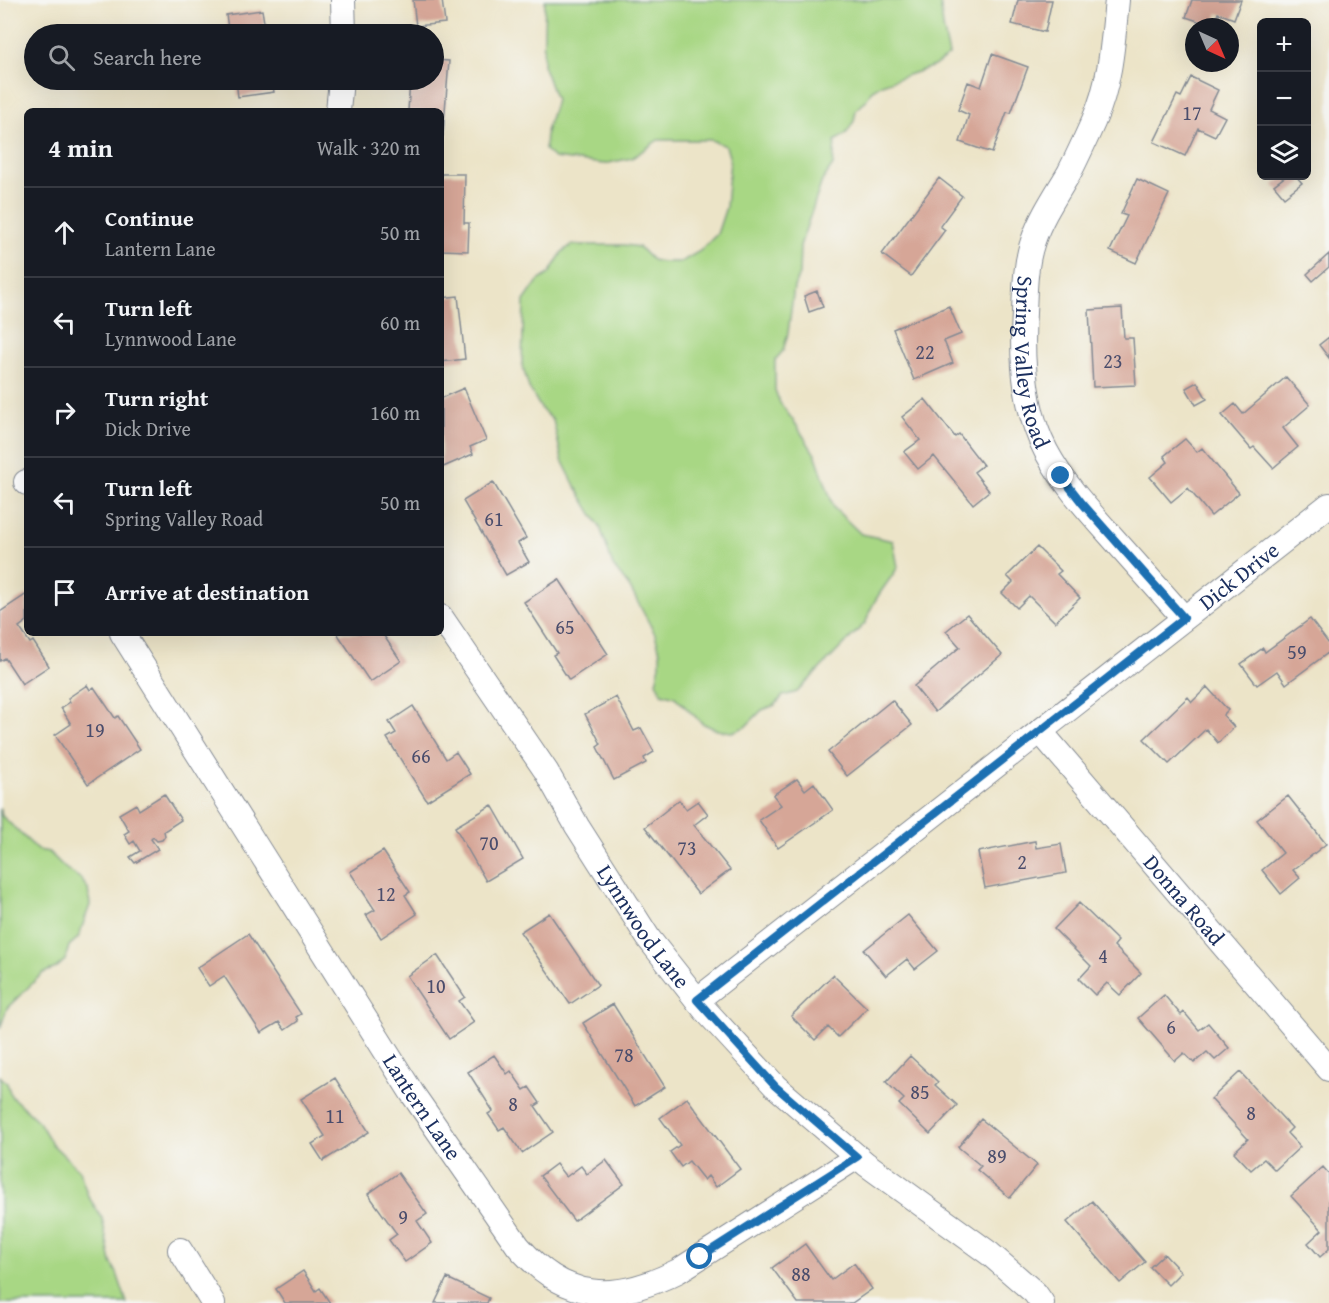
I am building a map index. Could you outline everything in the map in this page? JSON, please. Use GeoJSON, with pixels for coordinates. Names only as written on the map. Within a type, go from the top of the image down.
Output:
{"type":"FeatureCollection","features":[{"type":"Feature","properties":{"kind":"street"},"geometry":{"type":"LineString","coordinates":[[343,0],[344,24]]}},
{"type":"Feature","properties":{"kind":"street","name":"Spring Valley Road"},"geometry":{"type":"LineString","coordinates":[[1117,0],[1111,57],[1103,97],[1078,154],[1044,215],[1032,242],[1024,312],[1024,374],[1034,419],[1045,450],[1061,476],[1082,503],[1184,618]]}},
{"type":"Feature","properties":{"kind":"street"},"geometry":{"type":"LineString","coordinates":[[338,108],[340,90]]}},
{"type":"Feature","properties":{"kind":"street","name":"Dick Drive"},"geometry":{"type":"LineString","coordinates":[[697,1000],[1329,506]]}},
{"type":"Feature","properties":{"kind":"street","name":"Lynnwood Lane"},"geometry":{"type":"LineString","coordinates":[[444,621],[546,771],[577,826],[649,939],[697,1000],[775,1086],[857,1157],[990,1254],[1035,1293],[1042,1303]]}},
{"type":"Feature","properties":{"kind":"street","name":"Lantern Lane"},"geometry":{"type":"LineString","coordinates":[[124,636],[412,1093],[518,1246],[550,1277],[570,1287],[616,1294],[656,1283],[857,1157]]}},
{"type":"Feature","properties":{"kind":"street","name":"Donna Road"},"geometry":{"type":"LineString","coordinates":[[1040,731],[1329,1069]]}},
{"type":"Feature","properties":{"kind":"street"},"geometry":{"type":"LineString","coordinates":[[180,1250],[213,1303]]}},
{"type":"Feature","properties":{"kind":"green space"},"geometry":{"type":"Polygon","coordinates":[[[545,0],[940,0],[949,55],[934,66],[882,84],[871,91],[865,102],[856,110],[854,121],[846,134],[835,141],[833,165],[822,181],[800,246],[799,274],[794,287],[788,333],[783,351],[775,360],[775,390],[780,403],[816,456],[834,508],[861,534],[893,541],[898,567],[876,600],[866,622],[797,692],[783,696],[775,705],[762,710],[745,727],[732,732],[717,730],[702,723],[675,697],[662,693],[656,682],[660,652],[655,634],[629,586],[613,566],[600,527],[562,460],[553,420],[542,410],[529,388],[522,364],[524,301],[538,281],[549,274],[562,252],[572,245],[624,245],[639,247],[652,260],[681,262],[700,251],[717,234],[726,207],[730,160],[726,146],[711,140],[658,140],[632,158],[604,164],[554,158],[545,150],[546,132],[556,100],[543,65],[545,0]]]}},
{"type":"Feature","properties":{"kind":"green space"},"geometry":{"type":"Polygon","coordinates":[[[0,808],[2,816],[38,850],[49,852],[65,868],[81,879],[88,889],[90,905],[78,938],[69,946],[65,960],[56,968],[43,973],[7,1008],[0,1029],[0,808]]]}},
{"type":"Feature","properties":{"kind":"green space"},"geometry":{"type":"Polygon","coordinates":[[[0,1076],[7,1083],[11,1096],[39,1122],[52,1144],[79,1170],[88,1196],[102,1218],[111,1262],[127,1303],[0,1303],[0,1076]]]}},
{"type":"Feature","properties":{"kind":"building"},"geometry":{"type":"Polygon","coordinates":[[[413,0],[442,0],[445,23],[416,24],[413,0]]]}},
{"type":"Feature","properties":{"kind":"building"},"geometry":{"type":"Polygon","coordinates":[[[1018,0],[1052,0],[1045,32],[1012,24],[1018,0]]]}},
{"type":"Feature","properties":{"kind":"building"},"geometry":{"type":"Polygon","coordinates":[[[1192,0],[1241,0],[1234,18],[1218,13],[1216,18],[1186,17],[1192,0]]]}},
{"type":"Feature","properties":{"kind":"building"},"geometry":{"type":"Polygon","coordinates":[[[262,10],[264,24],[227,24],[226,15],[262,10]]]}},
{"type":"Feature","properties":{"kind":"building"},"geometry":{"type":"Polygon","coordinates":[[[992,54],[1028,67],[1011,113],[1007,112],[992,153],[960,142],[969,115],[958,110],[968,82],[981,87],[992,54]]]}},
{"type":"Feature","properties":{"kind":"building"},"geometry":{"type":"Polygon","coordinates":[[[444,61],[449,61],[444,124],[444,108],[408,108],[409,90],[444,90],[444,61]]]}},
{"type":"Feature","properties":{"kind":"building"},"geometry":{"type":"Polygon","coordinates":[[[1191,77],[1218,90],[1209,109],[1225,117],[1215,136],[1198,128],[1185,156],[1154,142],[1177,95],[1181,97],[1191,77]]]}},
{"type":"Feature","properties":{"kind":"building"},"geometry":{"type":"Polygon","coordinates":[[[237,90],[274,90],[274,92],[238,97],[237,90]]]}},
{"type":"Feature","properties":{"kind":"building"},"geometry":{"type":"Polygon","coordinates":[[[444,174],[465,174],[464,223],[469,223],[468,251],[444,250],[444,174]]]}},
{"type":"Feature","properties":{"kind":"building"},"geometry":{"type":"Polygon","coordinates":[[[939,178],[962,196],[940,226],[945,230],[911,276],[882,254],[939,178]]]}},
{"type":"Feature","properties":{"kind":"building"},"geometry":{"type":"Polygon","coordinates":[[[1137,179],[1169,194],[1136,263],[1110,251],[1127,216],[1121,214],[1137,179]]]}},
{"type":"Feature","properties":{"kind":"building"},"geometry":{"type":"Polygon","coordinates":[[[1281,180],[1299,180],[1302,183],[1284,197],[1274,185],[1281,180]]]}},
{"type":"Feature","properties":{"kind":"building"},"geometry":{"type":"Polygon","coordinates":[[[1329,254],[1329,267],[1313,281],[1307,274],[1329,254]]]}},
{"type":"Feature","properties":{"kind":"building"},"geometry":{"type":"Polygon","coordinates":[[[817,291],[823,307],[809,312],[804,296],[817,291]]]}},
{"type":"Feature","properties":{"kind":"building"},"geometry":{"type":"Polygon","coordinates":[[[458,296],[465,359],[444,362],[444,298],[458,296]]]}},
{"type":"Feature","properties":{"kind":"building"},"geometry":{"type":"Polygon","coordinates":[[[949,306],[961,334],[944,341],[953,363],[914,380],[893,329],[949,306]]]}},
{"type":"Feature","properties":{"kind":"building"},"geometry":{"type":"Polygon","coordinates":[[[1122,308],[1124,338],[1133,338],[1136,385],[1093,387],[1089,310],[1122,308]]]}},
{"type":"Feature","properties":{"kind":"building"},"geometry":{"type":"Polygon","coordinates":[[[1329,337],[1329,358],[1319,345],[1329,337]]]}},
{"type":"Feature","properties":{"kind":"building"},"geometry":{"type":"Polygon","coordinates":[[[1286,377],[1310,405],[1283,428],[1298,447],[1273,468],[1254,447],[1251,449],[1222,415],[1235,404],[1243,414],[1286,377]]]}},
{"type":"Feature","properties":{"kind":"building"},"geometry":{"type":"Polygon","coordinates":[[[1197,382],[1207,399],[1196,405],[1186,388],[1197,382]]]}},
{"type":"Feature","properties":{"kind":"building"},"geometry":{"type":"Polygon","coordinates":[[[464,388],[486,440],[470,447],[473,454],[444,467],[444,397],[464,388]]]}},
{"type":"Feature","properties":{"kind":"building"},"geometry":{"type":"Polygon","coordinates":[[[925,399],[955,437],[959,434],[983,465],[974,472],[989,491],[973,504],[934,456],[918,469],[904,452],[920,440],[902,417],[925,399]]]}},
{"type":"Feature","properties":{"kind":"building"},"geometry":{"type":"Polygon","coordinates":[[[1185,439],[1197,452],[1202,448],[1239,493],[1211,516],[1188,488],[1171,502],[1150,477],[1168,462],[1164,456],[1185,439]]]}},
{"type":"Feature","properties":{"kind":"building"},"geometry":{"type":"Polygon","coordinates":[[[493,482],[526,538],[518,543],[529,562],[506,575],[463,501],[493,482]]]}},
{"type":"Feature","properties":{"kind":"building"},"geometry":{"type":"Polygon","coordinates":[[[1037,547],[1061,571],[1057,574],[1080,598],[1055,622],[1029,596],[1017,608],[1002,593],[1013,582],[1007,576],[1037,547]]]}},
{"type":"Feature","properties":{"kind":"building"},"geometry":{"type":"Polygon","coordinates":[[[559,579],[608,654],[569,680],[553,655],[557,653],[524,602],[559,579]]]}},
{"type":"Feature","properties":{"kind":"building"},"geometry":{"type":"Polygon","coordinates":[[[24,596],[24,623],[19,627],[30,643],[33,641],[49,666],[22,684],[5,658],[0,661],[0,612],[24,596]]]}},
{"type":"Feature","properties":{"kind":"building"},"geometry":{"type":"Polygon","coordinates":[[[967,614],[1002,655],[935,712],[914,686],[960,647],[946,631],[967,614]]]}},
{"type":"Feature","properties":{"kind":"building"},"geometry":{"type":"Polygon","coordinates":[[[1310,619],[1329,644],[1329,652],[1286,684],[1277,671],[1257,685],[1241,664],[1263,648],[1265,652],[1310,619]]]}},
{"type":"Feature","properties":{"kind":"building"},"geometry":{"type":"Polygon","coordinates":[[[339,636],[384,636],[401,661],[370,682],[339,636]]]}},
{"type":"Feature","properties":{"kind":"building"},"geometry":{"type":"Polygon","coordinates":[[[87,685],[90,690],[94,687],[115,718],[118,716],[140,749],[88,784],[55,735],[71,724],[61,708],[70,702],[68,698],[87,685]]]}},
{"type":"Feature","properties":{"kind":"building"},"geometry":{"type":"Polygon","coordinates":[[[1207,687],[1228,710],[1223,715],[1234,727],[1218,743],[1206,729],[1169,764],[1144,739],[1188,697],[1192,702],[1207,687]]]}},
{"type":"Feature","properties":{"kind":"building"},"geometry":{"type":"Polygon","coordinates":[[[616,697],[634,731],[641,728],[654,752],[644,758],[646,763],[614,780],[597,747],[601,744],[585,714],[616,697]]]}},
{"type":"Feature","properties":{"kind":"building"},"geometry":{"type":"Polygon","coordinates":[[[892,700],[912,725],[847,776],[828,752],[892,700]]]}},
{"type":"Feature","properties":{"kind":"building"},"geometry":{"type":"Polygon","coordinates":[[[413,706],[446,759],[456,752],[470,774],[427,801],[387,738],[396,733],[389,722],[413,706]]]}},
{"type":"Feature","properties":{"kind":"building"},"geometry":{"type":"Polygon","coordinates":[[[797,779],[805,790],[814,783],[833,810],[778,848],[759,820],[781,805],[773,795],[797,779]]]}},
{"type":"Feature","properties":{"kind":"building"},"geometry":{"type":"Polygon","coordinates":[[[164,794],[181,820],[164,831],[165,836],[162,840],[157,841],[153,837],[151,839],[158,849],[135,863],[130,857],[140,851],[134,841],[130,844],[124,834],[129,831],[119,814],[136,804],[139,810],[164,794]]]}},
{"type":"Feature","properties":{"kind":"building"},"geometry":{"type":"Polygon","coordinates":[[[1288,796],[1326,844],[1293,870],[1300,878],[1281,894],[1262,870],[1283,853],[1257,820],[1288,796]]]}},
{"type":"Feature","properties":{"kind":"building"},"geometry":{"type":"Polygon","coordinates":[[[679,800],[686,809],[698,801],[708,814],[694,825],[730,870],[698,894],[645,827],[679,800]]]}},
{"type":"Feature","properties":{"kind":"building"},"geometry":{"type":"Polygon","coordinates":[[[492,805],[523,859],[486,881],[455,827],[492,805]]]}},
{"type":"Feature","properties":{"kind":"building"},"geometry":{"type":"Polygon","coordinates":[[[1035,841],[1036,848],[1061,844],[1066,873],[985,888],[978,852],[1035,841]]]}},
{"type":"Feature","properties":{"kind":"building"},"geometry":{"type":"Polygon","coordinates":[[[383,851],[410,892],[405,895],[417,914],[381,938],[366,915],[375,910],[350,872],[383,851]]]}},
{"type":"Feature","properties":{"kind":"building"},"geometry":{"type":"Polygon","coordinates":[[[1079,903],[1118,941],[1114,946],[1141,973],[1120,995],[1107,983],[1095,995],[1079,979],[1091,966],[1054,929],[1079,903]]]}},
{"type":"Feature","properties":{"kind":"building"},"geometry":{"type":"Polygon","coordinates":[[[549,913],[598,985],[570,1004],[520,932],[549,913]]]}},
{"type":"Feature","properties":{"kind":"building"},"geometry":{"type":"Polygon","coordinates":[[[908,915],[938,951],[915,969],[907,959],[886,976],[864,950],[908,915]]]}},
{"type":"Feature","properties":{"kind":"building"},"geometry":{"type":"Polygon","coordinates":[[[248,934],[301,1014],[296,1017],[298,1021],[285,1030],[279,1022],[261,1033],[224,976],[209,986],[197,968],[248,934]]]}},
{"type":"Feature","properties":{"kind":"building"},"geometry":{"type":"Polygon","coordinates":[[[437,955],[465,997],[459,1001],[474,1022],[449,1039],[407,976],[437,955]]]}},
{"type":"Feature","properties":{"kind":"building"},"geometry":{"type":"Polygon","coordinates":[[[833,975],[867,1008],[838,1037],[828,1027],[815,1040],[791,1016],[833,975]]]}},
{"type":"Feature","properties":{"kind":"building"},"geometry":{"type":"Polygon","coordinates":[[[1164,995],[1181,1015],[1184,1012],[1199,1030],[1208,1023],[1229,1048],[1215,1060],[1207,1052],[1194,1063],[1184,1053],[1175,1061],[1138,1018],[1164,995]]]}},
{"type":"Feature","properties":{"kind":"building"},"geometry":{"type":"Polygon","coordinates":[[[613,1004],[665,1087],[635,1106],[583,1023],[613,1004]]]}},
{"type":"Feature","properties":{"kind":"building"},"geometry":{"type":"Polygon","coordinates":[[[494,1055],[507,1074],[511,1071],[524,1090],[529,1087],[540,1103],[535,1106],[553,1132],[522,1153],[504,1127],[499,1130],[488,1114],[493,1111],[468,1072],[494,1055]]]}},
{"type":"Feature","properties":{"kind":"building"},"geometry":{"type":"Polygon","coordinates":[[[910,1056],[938,1082],[935,1085],[957,1105],[930,1134],[899,1104],[904,1099],[886,1082],[910,1056]]]}},
{"type":"Feature","properties":{"kind":"building"},"geometry":{"type":"Polygon","coordinates":[[[1240,1072],[1292,1128],[1287,1133],[1300,1147],[1275,1170],[1264,1159],[1251,1170],[1234,1152],[1248,1139],[1211,1099],[1240,1072]]]}},
{"type":"Feature","properties":{"kind":"building"},"geometry":{"type":"Polygon","coordinates":[[[335,1078],[369,1132],[323,1161],[312,1144],[325,1136],[301,1099],[335,1078]]]}},
{"type":"Feature","properties":{"kind":"building"},"geometry":{"type":"Polygon","coordinates":[[[687,1098],[740,1169],[716,1187],[708,1176],[704,1180],[689,1161],[681,1167],[670,1152],[680,1145],[660,1118],[687,1098]]]}},
{"type":"Feature","properties":{"kind":"building"},"geometry":{"type":"Polygon","coordinates":[[[981,1119],[1037,1165],[1010,1198],[977,1170],[981,1166],[958,1147],[981,1119]]]}},
{"type":"Feature","properties":{"kind":"building"},"geometry":{"type":"Polygon","coordinates":[[[606,1160],[624,1184],[574,1221],[540,1176],[556,1164],[566,1177],[581,1166],[587,1174],[606,1160]]]}},
{"type":"Feature","properties":{"kind":"building"},"geometry":{"type":"Polygon","coordinates":[[[1323,1167],[1329,1174],[1329,1249],[1320,1257],[1308,1243],[1322,1230],[1291,1196],[1323,1167]]]}},
{"type":"Feature","properties":{"kind":"building"},"geometry":{"type":"Polygon","coordinates":[[[398,1173],[427,1214],[417,1221],[432,1243],[405,1262],[389,1240],[397,1234],[368,1194],[398,1173]]]}},
{"type":"Feature","properties":{"kind":"building"},"geometry":{"type":"Polygon","coordinates":[[[1092,1201],[1145,1262],[1120,1283],[1067,1222],[1092,1201]]]}},
{"type":"Feature","properties":{"kind":"building"},"geometry":{"type":"Polygon","coordinates":[[[805,1244],[831,1280],[854,1263],[872,1289],[852,1303],[798,1303],[772,1268],[805,1244]]]}},
{"type":"Feature","properties":{"kind":"building"},"geometry":{"type":"Polygon","coordinates":[[[1164,1254],[1181,1272],[1168,1285],[1150,1267],[1164,1254]]]}},
{"type":"Feature","properties":{"kind":"building"},"geometry":{"type":"Polygon","coordinates":[[[303,1271],[316,1291],[320,1288],[330,1303],[285,1303],[276,1289],[303,1271]]]}},
{"type":"Feature","properties":{"kind":"building"},"geometry":{"type":"Polygon","coordinates":[[[447,1278],[489,1298],[487,1303],[435,1303],[447,1278]]]}},
{"type":"Feature","properties":{"kind":"route"},"geometry":{"type":"LineString","coordinates":[[700,1257],[857,1157],[775,1086],[697,1000],[1184,618],[1082,503],[1061,476]]}}]}
